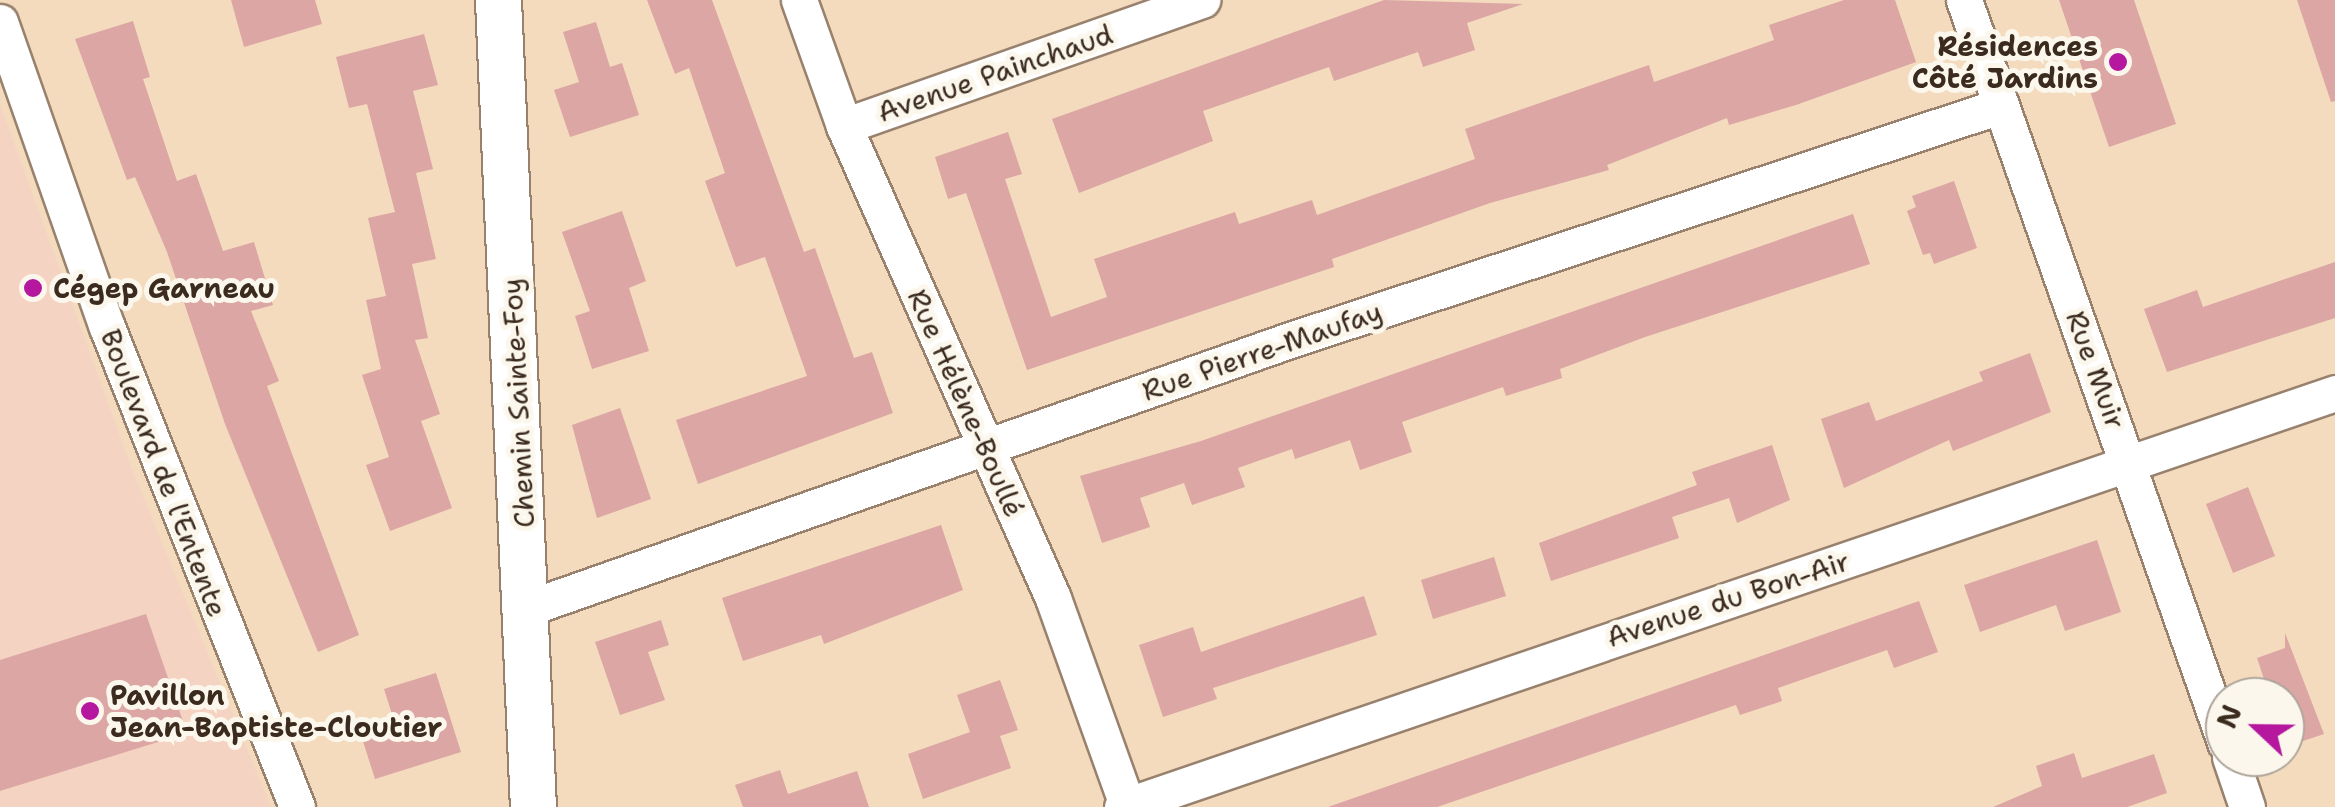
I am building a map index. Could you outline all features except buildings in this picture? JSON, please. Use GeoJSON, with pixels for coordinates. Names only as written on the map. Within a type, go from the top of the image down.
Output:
{"type":"FeatureCollection","features":[{"type":"Feature","properties":{"kind":"main road","name":"Chemin Sainte-Foy"},"geometry":{"type":"LineString","coordinates":[[498,0],[528,608],[525,805]]}},
{"type":"Feature","properties":{"kind":"street","name":"Rue Hélène-Boullé"},"geometry":{"type":"LineString","coordinates":[[799,0],[844,126],[1053,598],[1126,806]]}},
{"type":"Feature","properties":{"kind":"street","name":"Avenue Painchaud"},"geometry":{"type":"LineString","coordinates":[[844,126],[1202,0]]}},
{"type":"Feature","properties":{"kind":"street","name":"Rue Muir"},"geometry":{"type":"LineString","coordinates":[[1964,0],[2205,684]]}},
{"type":"Feature","properties":{"kind":"street","name":"Boulevard de l'Entente"},"geometry":{"type":"LineString","coordinates":[[0,22],[107,328],[297,807]]}},
{"type":"Feature","properties":{"kind":"street","name":"Rue Pierre-Maufay"},"geometry":{"type":"LineString","coordinates":[[528,608],[984,447],[2000,106]]}},
{"type":"Feature","properties":{"kind":"street","name":"Avenue du Bon-Air"},"geometry":{"type":"LineString","coordinates":[[1126,806],[2335,392]]}},
{"type":"Feature","properties":{"kind":"street"},"geometry":{"type":"LineString","coordinates":[[2237,777],[2247,807]]}},
{"type":"Feature","properties":{"kind":"shaded area","name":"Cégep Garneau"},"geometry":{"type":"Polygon","coordinates":[[[0,104],[133,472],[271,807],[0,807],[0,104]]]}},
{"type":"Feature","properties":{"kind":"place","name":"Résidences Côté Jardins"},"geometry":{"type":"Point","coordinates":[2118,62]}},
{"type":"Feature","properties":{"kind":"place","name":"Cégep Garneau"},"geometry":{"type":"Point","coordinates":[33,288]}},
{"type":"Feature","properties":{"kind":"place","name":"Pavillon Jean-Baptiste-Cloutier"},"geometry":{"type":"Point","coordinates":[90,711]}}]}
